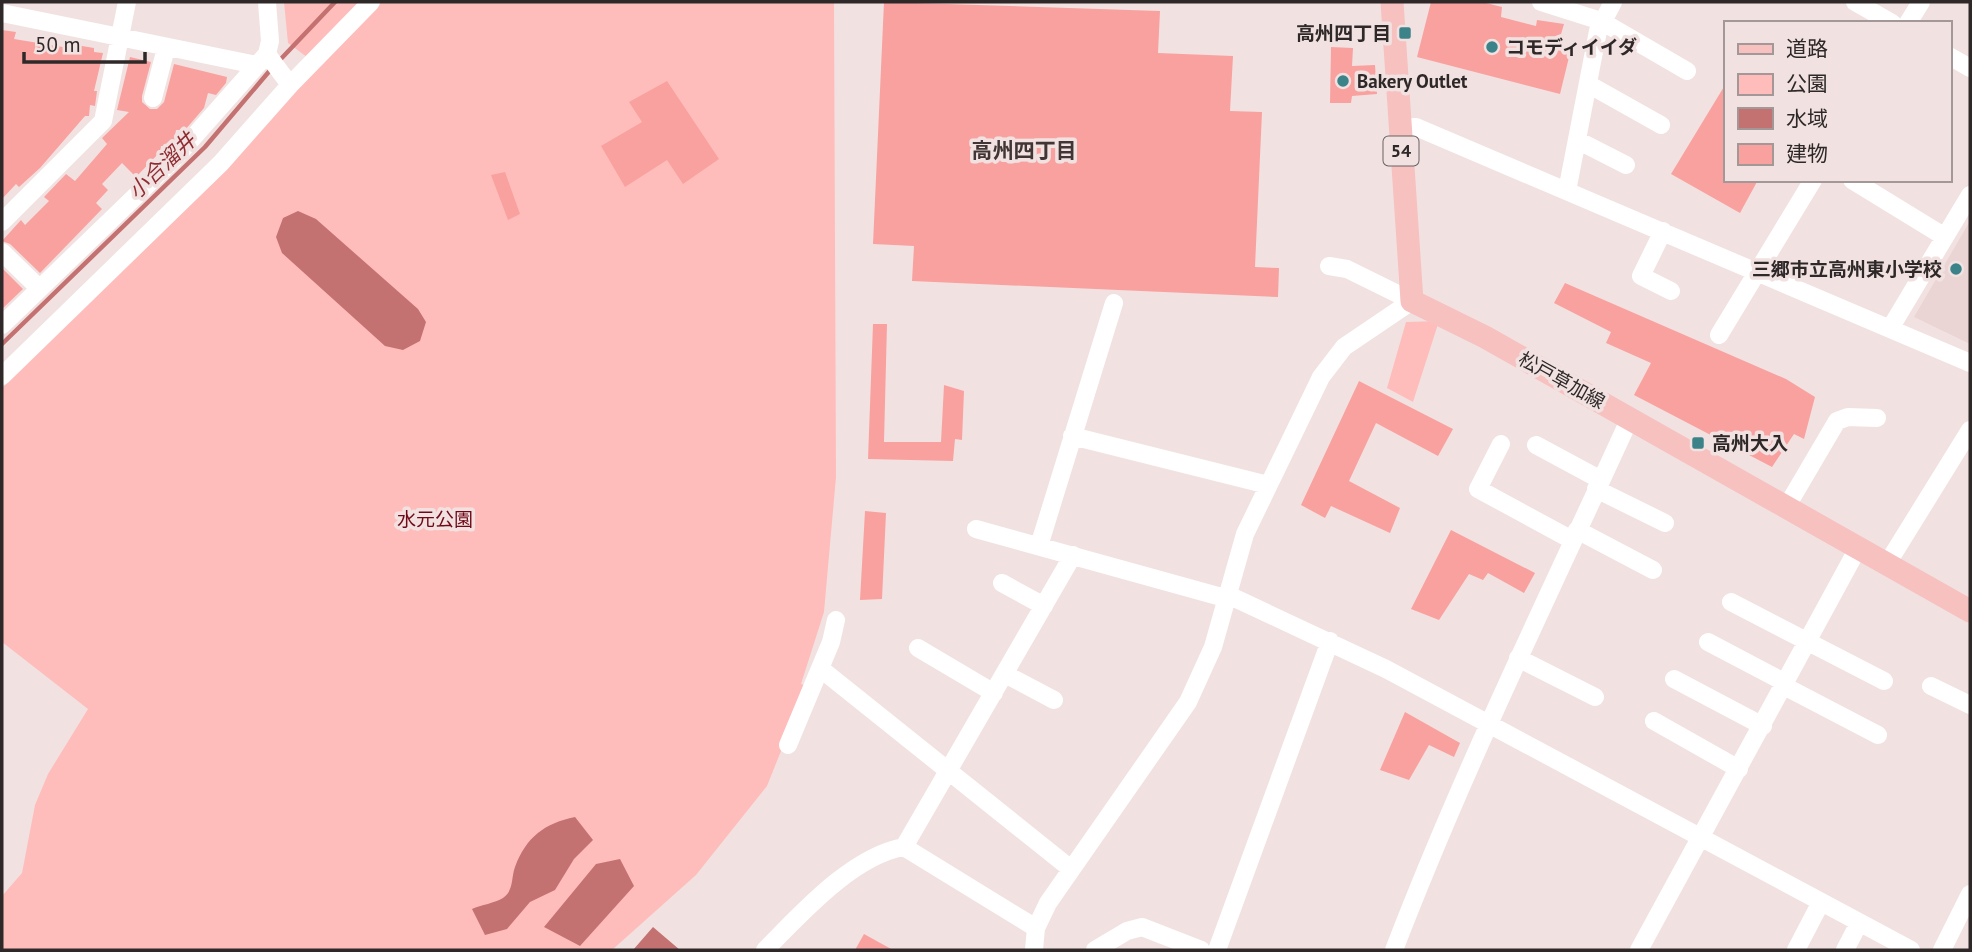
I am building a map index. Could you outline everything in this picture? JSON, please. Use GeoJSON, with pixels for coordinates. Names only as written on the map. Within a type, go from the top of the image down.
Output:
{"type":"FeatureCollection","features":[{"type":"Feature","properties":{"kind":"main road","name":"54"},"geometry":{"type":"LineString","coordinates":[[1392,2],[1412,301]]}},
{"type":"Feature","properties":{"kind":"main road","name":"松戸草加線"},"geometry":{"type":"LineString","coordinates":[[1412,301],[1476,332],[1970,611]]}},
{"type":"Feature","properties":{"kind":"street"},"geometry":{"type":"LineString","coordinates":[[2,222],[103,121],[127,2]]}},
{"type":"Feature","properties":{"kind":"street"},"geometry":{"type":"LineString","coordinates":[[2,325],[181,151],[261,59],[270,41],[267,2]]}},
{"type":"Feature","properties":{"kind":"street"},"geometry":{"type":"LineString","coordinates":[[2,376],[221,163],[290,85],[371,2]]}},
{"type":"Feature","properties":{"kind":"street"},"geometry":{"type":"LineString","coordinates":[[1541,2],[1601,21],[1687,71]]}},
{"type":"Feature","properties":{"kind":"street"},"geometry":{"type":"LineString","coordinates":[[1567,191],[1601,21],[1613,2]]}},
{"type":"Feature","properties":{"kind":"street"},"geometry":{"type":"LineString","coordinates":[[1855,2],[1888,21]]}},
{"type":"Feature","properties":{"kind":"street"},"geometry":{"type":"LineString","coordinates":[[1909,21],[1921,2]]}},
{"type":"Feature","properties":{"kind":"street"},"geometry":{"type":"LineString","coordinates":[[2,13],[166,48],[261,59],[290,85]]}},
{"type":"Feature","properties":{"kind":"street"},"geometry":{"type":"LineString","coordinates":[[153,98],[166,48]]}},
{"type":"Feature","properties":{"kind":"street"},"geometry":{"type":"LineString","coordinates":[[1951,57],[1970,68]]}},
{"type":"Feature","properties":{"kind":"street"},"geometry":{"type":"LineString","coordinates":[[1588,84],[1661,125]]}},
{"type":"Feature","properties":{"kind":"street"},"geometry":{"type":"LineString","coordinates":[[1400,128],[1416,127],[1891,327],[1970,363]]}},
{"type":"Feature","properties":{"kind":"street"},"geometry":{"type":"LineString","coordinates":[[1577,140],[1626,165]]}},
{"type":"Feature","properties":{"kind":"street"},"geometry":{"type":"LineString","coordinates":[[1719,335],[1812,182]]}},
{"type":"Feature","properties":{"kind":"street"},"geometry":{"type":"LineString","coordinates":[[1855,182],[1945,237]]}},
{"type":"Feature","properties":{"kind":"street"},"geometry":{"type":"LineString","coordinates":[[1891,327],[1970,195]]}},
{"type":"Feature","properties":{"kind":"street"},"geometry":{"type":"LineString","coordinates":[[1663,231],[1641,276],[1671,291]]}},
{"type":"Feature","properties":{"kind":"street"},"geometry":{"type":"LineString","coordinates":[[2,252],[39,288]]}},
{"type":"Feature","properties":{"kind":"street"},"geometry":{"type":"LineString","coordinates":[[1329,266],[1346,269],[1412,301]]}},
{"type":"Feature","properties":{"kind":"street"},"geometry":{"type":"LineString","coordinates":[[1034,950],[1036,928],[1048,903],[1188,702],[1208,661],[1245,534],[1332,360],[1363,332],[1412,301]]}},
{"type":"Feature","properties":{"kind":"street"},"geometry":{"type":"LineString","coordinates":[[1039,546],[1114,303]]}},
{"type":"Feature","properties":{"kind":"street"},"geometry":{"type":"LineString","coordinates":[[1787,506],[1837,421],[1848,417],[1877,418]]}},
{"type":"Feature","properties":{"kind":"street"},"geometry":{"type":"LineString","coordinates":[[1394,950],[1437,839],[1488,723],[1630,418]]}},
{"type":"Feature","properties":{"kind":"street"},"geometry":{"type":"LineString","coordinates":[[1887,564],[1970,430]]}},
{"type":"Feature","properties":{"kind":"street"},"geometry":{"type":"LineString","coordinates":[[1072,436],[1268,485]]}},
{"type":"Feature","properties":{"kind":"street"},"geometry":{"type":"LineString","coordinates":[[1501,444],[1478,489],[1653,570]]}},
{"type":"Feature","properties":{"kind":"street"},"geometry":{"type":"LineString","coordinates":[[1536,445],[1665,523]]}},
{"type":"Feature","properties":{"kind":"street"},"geometry":{"type":"LineString","coordinates":[[976,528],[1226,596],[1330,641],[1911,950]]}},
{"type":"Feature","properties":{"kind":"street"},"geometry":{"type":"LineString","coordinates":[[1639,950],[1702,839],[1858,548]]}},
{"type":"Feature","properties":{"kind":"street"},"geometry":{"type":"LineString","coordinates":[[904,847],[1073,555]]}},
{"type":"Feature","properties":{"kind":"street"},"geometry":{"type":"LineString","coordinates":[[1002,583],[1044,606]]}},
{"type":"Feature","properties":{"kind":"street"},"geometry":{"type":"LineString","coordinates":[[1731,602],[1884,681]]}},
{"type":"Feature","properties":{"kind":"street"},"geometry":{"type":"LineString","coordinates":[[788,746],[821,668],[836,620]]}},
{"type":"Feature","properties":{"kind":"street"},"geometry":{"type":"LineString","coordinates":[[1217,950],[1330,641]]}},
{"type":"Feature","properties":{"kind":"street"},"geometry":{"type":"LineString","coordinates":[[1708,642],[1878,735]]}},
{"type":"Feature","properties":{"kind":"street"},"geometry":{"type":"LineString","coordinates":[[918,648],[994,692]]}},
{"type":"Feature","properties":{"kind":"street"},"geometry":{"type":"LineString","coordinates":[[1518,658],[1595,697]]}},
{"type":"Feature","properties":{"kind":"street"},"geometry":{"type":"LineString","coordinates":[[821,668],[1071,869]]}},
{"type":"Feature","properties":{"kind":"street"},"geometry":{"type":"LineString","coordinates":[[1005,674],[1055,700]]}},
{"type":"Feature","properties":{"kind":"street"},"geometry":{"type":"LineString","coordinates":[[1674,679],[1763,726]]}},
{"type":"Feature","properties":{"kind":"street"},"geometry":{"type":"LineString","coordinates":[[1931,686],[1970,705]]}},
{"type":"Feature","properties":{"kind":"street"},"geometry":{"type":"LineString","coordinates":[[1654,721],[1739,769]]}},
{"type":"Feature","properties":{"kind":"street"},"geometry":{"type":"LineString","coordinates":[[765,950],[848,874],[894,849],[904,847],[1036,928]]}},
{"type":"Feature","properties":{"kind":"street"},"geometry":{"type":"LineString","coordinates":[[1942,950],[1970,894]]}},
{"type":"Feature","properties":{"kind":"street"},"geometry":{"type":"LineString","coordinates":[[1796,950],[1821,902]]}},
{"type":"Feature","properties":{"kind":"street"},"geometry":{"type":"LineString","coordinates":[[1845,950],[1859,923]]}},
{"type":"Feature","properties":{"kind":"street"},"geometry":{"type":"LineString","coordinates":[[1094,950],[1127,931],[1142,928],[1194,949]]}},
{"type":"Feature","properties":{"kind":"shaded area","name":"三郷市立高州東小学校"},"geometry":{"type":"Polygon","coordinates":[[[1970,221],[1970,344],[1914,317],[1970,221]]]}},
{"type":"Feature","properties":{"kind":"green space","name":"水元公園"},"geometry":{"type":"Polygon","coordinates":[[[284,2],[834,2],[836,477],[824,612],[801,684],[807,686],[767,786],[696,875],[612,950],[2,950],[2,896],[22,873],[35,805],[48,774],[88,709],[2,642],[2,388],[225,167],[319,66],[288,43],[284,2]]]}},
{"type":"Feature","properties":{"kind":"green space"},"geometry":{"type":"Polygon","coordinates":[[[1439,321],[1413,402],[1387,388],[1406,322],[1439,321]]]}},
{"type":"Feature","properties":{"kind":"water"},"geometry":{"type":"Polygon","coordinates":[[[298,211],[316,219],[418,309],[426,322],[420,341],[403,350],[385,346],[282,253],[276,237],[283,218],[298,211]]]}},
{"type":"Feature","properties":{"kind":"water"},"geometry":{"type":"Polygon","coordinates":[[[575,817],[593,840],[574,859],[555,890],[530,902],[507,929],[485,935],[472,909],[507,895],[520,856],[531,840],[555,823],[575,817]]]}},
{"type":"Feature","properties":{"kind":"water"},"geometry":{"type":"Polygon","coordinates":[[[620,859],[634,886],[580,946],[544,927],[596,864],[620,859]]]}},
{"type":"Feature","properties":{"kind":"water"},"geometry":{"type":"Polygon","coordinates":[[[653,927],[680,950],[633,950],[653,927]]]}},
{"type":"Feature","properties":{"kind":"building"},"geometry":{"type":"Polygon","coordinates":[[[884,2],[1160,11],[1158,53],[1233,56],[1230,111],[1262,112],[1255,267],[1279,268],[1278,297],[912,281],[914,246],[873,244],[884,2]]]}},
{"type":"Feature","properties":{"kind":"building","name":"コモディイイダ"},"geometry":{"type":"Polygon","coordinates":[[[1431,2],[1482,2],[1502,7],[1501,17],[1536,26],[1537,20],[1564,24],[1559,41],[1570,53],[1560,94],[1417,57],[1431,2]]]}},
{"type":"Feature","properties":{"kind":"building"},"geometry":{"type":"Polygon","coordinates":[[[2,30],[16,32],[14,39],[63,47],[64,43],[94,48],[94,52],[103,53],[94,91],[97,91],[95,106],[90,105],[89,116],[85,116],[40,168],[19,187],[16,184],[2,199],[2,30]]]}},
{"type":"Feature","properties":{"kind":"building"},"geometry":{"type":"Polygon","coordinates":[[[1331,47],[1353,48],[1352,66],[1375,65],[1377,94],[1352,96],[1351,103],[1330,103],[1331,47]]]}},
{"type":"Feature","properties":{"kind":"building"},"geometry":{"type":"Polygon","coordinates":[[[130,57],[151,62],[142,96],[142,102],[150,109],[157,109],[164,102],[174,64],[227,77],[226,83],[216,95],[208,93],[204,108],[185,130],[176,130],[174,142],[170,146],[161,146],[160,152],[136,177],[122,163],[102,184],[108,190],[96,203],[102,209],[40,273],[10,244],[2,241],[21,220],[25,225],[49,201],[44,197],[66,174],[75,181],[107,144],[102,138],[129,112],[117,110],[130,57]]]}},
{"type":"Feature","properties":{"kind":"building"},"geometry":{"type":"Polygon","coordinates":[[[667,81],[719,159],[683,184],[667,160],[625,187],[601,146],[642,122],[629,102],[667,81]]]}},
{"type":"Feature","properties":{"kind":"building"},"geometry":{"type":"Polygon","coordinates":[[[1724,87],[1724,182],[1757,182],[1740,213],[1671,174],[1724,87]]]}},
{"type":"Feature","properties":{"kind":"building"},"geometry":{"type":"Polygon","coordinates":[[[505,172],[520,214],[508,220],[491,175],[505,172]]]}},
{"type":"Feature","properties":{"kind":"building"},"geometry":{"type":"Polygon","coordinates":[[[2,268],[23,289],[2,309],[2,268]]]}},
{"type":"Feature","properties":{"kind":"building"},"geometry":{"type":"Polygon","coordinates":[[[1565,283],[1786,379],[1815,397],[1804,439],[1794,434],[1772,467],[1634,395],[1651,363],[1606,343],[1611,332],[1554,303],[1565,283]]]}},
{"type":"Feature","properties":{"kind":"building"},"geometry":{"type":"Polygon","coordinates":[[[873,324],[887,324],[884,442],[941,442],[944,385],[964,391],[962,440],[955,439],[953,461],[868,459],[873,324]]]}},
{"type":"Feature","properties":{"kind":"building"},"geometry":{"type":"Polygon","coordinates":[[[1359,381],[1453,429],[1438,456],[1376,423],[1349,481],[1400,508],[1390,533],[1331,506],[1325,518],[1301,505],[1359,381]]]}},
{"type":"Feature","properties":{"kind":"building"},"geometry":{"type":"Polygon","coordinates":[[[865,511],[886,513],[882,599],[860,600],[865,511]]]}},
{"type":"Feature","properties":{"kind":"building"},"geometry":{"type":"Polygon","coordinates":[[[1451,530],[1535,573],[1524,593],[1488,573],[1483,580],[1469,574],[1439,620],[1411,609],[1451,530]]]}},
{"type":"Feature","properties":{"kind":"building"},"geometry":{"type":"Polygon","coordinates":[[[1405,712],[1460,743],[1454,757],[1429,745],[1409,780],[1380,770],[1405,712]]]}},
{"type":"Feature","properties":{"kind":"building"},"geometry":{"type":"Polygon","coordinates":[[[864,934],[893,950],[855,950],[864,934]]]}},
{"type":"Feature","properties":{"kind":"waterway","name":"小合溜井"},"geometry":{"type":"LineString","coordinates":[[278,62],[335,2]]}},
{"type":"Feature","properties":{"kind":"waterway","name":"小合溜井"},"geometry":{"type":"LineString","coordinates":[[2,344],[205,147],[272,68]]}},
{"type":"Feature","properties":{"kind":"place","name":"高州四丁目"},"geometry":{"type":"Point","coordinates":[1405,33]}},
{"type":"Feature","properties":{"kind":"place","name":"コモディイイダ"},"geometry":{"type":"Point","coordinates":[1492,47]}},
{"type":"Feature","properties":{"kind":"place","name":"Bakery Outlet"},"geometry":{"type":"Point","coordinates":[1343,81]}},
{"type":"Feature","properties":{"kind":"place","name":"三郷市立高州東小学校"},"geometry":{"type":"Point","coordinates":[1956,269]}},
{"type":"Feature","properties":{"kind":"place","name":"高州大入"},"geometry":{"type":"Point","coordinates":[1698,443]}},
{"type":"Feature","properties":{"kind":"district","name":"高州四丁目"},"geometry":{"type":"Point","coordinates":[1024,151]}}]}
